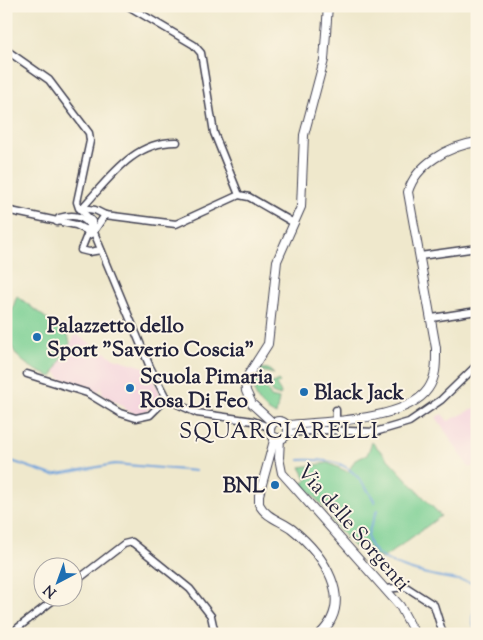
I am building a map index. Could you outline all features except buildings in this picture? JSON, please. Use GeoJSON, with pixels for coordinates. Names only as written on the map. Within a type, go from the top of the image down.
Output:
{"type":"FeatureCollection","features":[{"type":"Feature","properties":{"kind":"main road"},"geometry":{"type":"LineString","coordinates":[[277,438],[272,426],[252,404],[246,391],[244,380],[268,344],[277,261],[294,223],[302,196],[305,132],[325,54],[328,6]]}},
{"type":"Feature","properties":{"kind":"main road"},"geometry":{"type":"LineString","coordinates":[[320,634],[329,623],[334,611],[335,596],[329,570],[294,531],[267,514],[259,504],[259,495],[277,438],[287,429],[394,410],[422,396],[431,383],[436,370],[432,318],[408,195],[410,185],[425,166],[440,155],[459,146],[477,142]]}},
{"type":"Feature","properties":{"kind":"main road"},"geometry":{"type":"LineString","coordinates":[[272,426],[280,421],[287,429]]}},
{"type":"Feature","properties":{"kind":"main road","name":"Via delle Sorgenti"},"geometry":{"type":"LineString","coordinates":[[277,438],[282,473],[385,589],[407,616],[416,634]]}},
{"type":"Feature","properties":{"kind":"street"},"geometry":{"type":"LineString","coordinates":[[128,6],[194,45],[201,52],[214,133],[239,194]]}},
{"type":"Feature","properties":{"kind":"street"},"geometry":{"type":"LineString","coordinates":[[6,50],[47,78],[89,132],[90,140],[77,197],[80,207],[90,217],[90,230],[81,250],[89,252],[101,250]]}},
{"type":"Feature","properties":{"kind":"street"},"geometry":{"type":"LineString","coordinates":[[80,207],[132,155],[157,142],[177,142]]}},
{"type":"Feature","properties":{"kind":"street"},"geometry":{"type":"LineString","coordinates":[[80,207],[93,209],[105,215],[176,224],[239,194],[253,199],[294,223]]}},
{"type":"Feature","properties":{"kind":"street"},"geometry":{"type":"LineString","coordinates":[[80,207],[94,216],[99,224]]}},
{"type":"Feature","properties":{"kind":"street"},"geometry":{"type":"LineString","coordinates":[[6,210],[58,220],[75,215],[90,230],[101,250],[159,387],[167,398],[202,414],[253,421],[272,426]]}},
{"type":"Feature","properties":{"kind":"street"},"geometry":{"type":"LineString","coordinates":[[90,230],[99,224],[105,215]]}},
{"type":"Feature","properties":{"kind":"street"},"geometry":{"type":"LineString","coordinates":[[420,256],[477,248]]}},
{"type":"Feature","properties":{"kind":"street"},"geometry":{"type":"LineString","coordinates":[[432,318],[477,311]]}},
{"type":"Feature","properties":{"kind":"street"},"geometry":{"type":"LineString","coordinates":[[287,429],[375,432],[409,422],[441,400],[477,365]]}},
{"type":"Feature","properties":{"kind":"street"},"geometry":{"type":"LineString","coordinates":[[27,374],[87,393],[120,413],[136,418],[150,415],[167,398]]}},
{"type":"Feature","properties":{"kind":"street"},"geometry":{"type":"LineString","coordinates":[[336,410],[336,420]]}},
{"type":"Feature","properties":{"kind":"street"},"geometry":{"type":"LineString","coordinates":[[82,576],[124,544],[132,542],[190,589],[211,616],[215,634]]}},
{"type":"Feature","properties":{"kind":"street"},"geometry":{"type":"LineString","coordinates":[[385,589],[406,587],[434,605],[443,634]]}},
{"type":"Feature","properties":{"kind":"street"},"geometry":{"type":"LineString","coordinates":[[10,634],[43,608]]}},
{"type":"Feature","properties":{"kind":"shaded area"},"geometry":{"type":"Polygon","coordinates":[[[76,334],[114,358],[148,368],[161,396],[160,398],[146,411],[135,414],[126,410],[123,405],[102,395],[101,384],[100,391],[96,391],[60,379],[55,370],[76,334]]]}},
{"type":"Feature","properties":{"kind":"shaded area"},"geometry":{"type":"Polygon","coordinates":[[[477,407],[477,464],[469,468],[436,417],[442,414],[448,421],[477,407]]]}},
{"type":"Feature","properties":{"kind":"green space","name":"Palazzetto dello Sport \"Saverio Coscia\""},"geometry":{"type":"Polygon","coordinates":[[[17,296],[68,335],[70,343],[52,377],[26,364],[12,347],[9,337],[9,325],[17,296]]]}},
{"type":"Feature","properties":{"kind":"green space"},"geometry":{"type":"Polygon","coordinates":[[[257,368],[268,369],[274,374],[262,371],[261,380],[273,383],[278,380],[280,382],[276,385],[281,393],[280,396],[272,393],[269,383],[264,384],[271,397],[279,399],[276,415],[263,406],[256,395],[253,382],[257,368]]]}},
{"type":"Feature","properties":{"kind":"green space"},"geometry":{"type":"Polygon","coordinates":[[[372,442],[441,516],[382,559],[374,555],[364,542],[354,547],[331,520],[334,518],[307,489],[305,491],[300,485],[307,480],[300,467],[328,463],[348,472],[355,460],[367,455],[372,442]]]}},
{"type":"Feature","properties":{"kind":"waterway"},"geometry":{"type":"LineString","coordinates":[[6,459],[52,475],[115,464],[196,471]]}},
{"type":"Feature","properties":{"kind":"waterway"},"geometry":{"type":"LineString","coordinates":[[299,460],[325,461],[344,466],[360,480],[375,502]]}},
{"type":"Feature","properties":{"kind":"waterway"},"geometry":{"type":"LineString","coordinates":[[377,510],[368,536],[371,547],[381,556],[394,564],[410,570],[470,582],[477,588]]}},
{"type":"Feature","properties":{"kind":"waterway"},"geometry":{"type":"LineString","coordinates":[[476,634],[472,619],[477,599]]}},
{"type":"Feature","properties":{"kind":"place","name":"Palazzetto dello Sport \"Saverio Coscia\""},"geometry":{"type":"Point","coordinates":[37,337]}},
{"type":"Feature","properties":{"kind":"place","name":"Scuola Pimaria Rosa Di Feo"},"geometry":{"type":"Point","coordinates":[130,388]}},
{"type":"Feature","properties":{"kind":"place","name":"Black Jack"},"geometry":{"type":"Point","coordinates":[304,392]}},
{"type":"Feature","properties":{"kind":"place","name":"BNL"},"geometry":{"type":"Point","coordinates":[275,485]}},
{"type":"Feature","properties":{"kind":"district","name":"SQUARCIARELLI"},"geometry":{"type":"Point","coordinates":[279,430]}}]}
